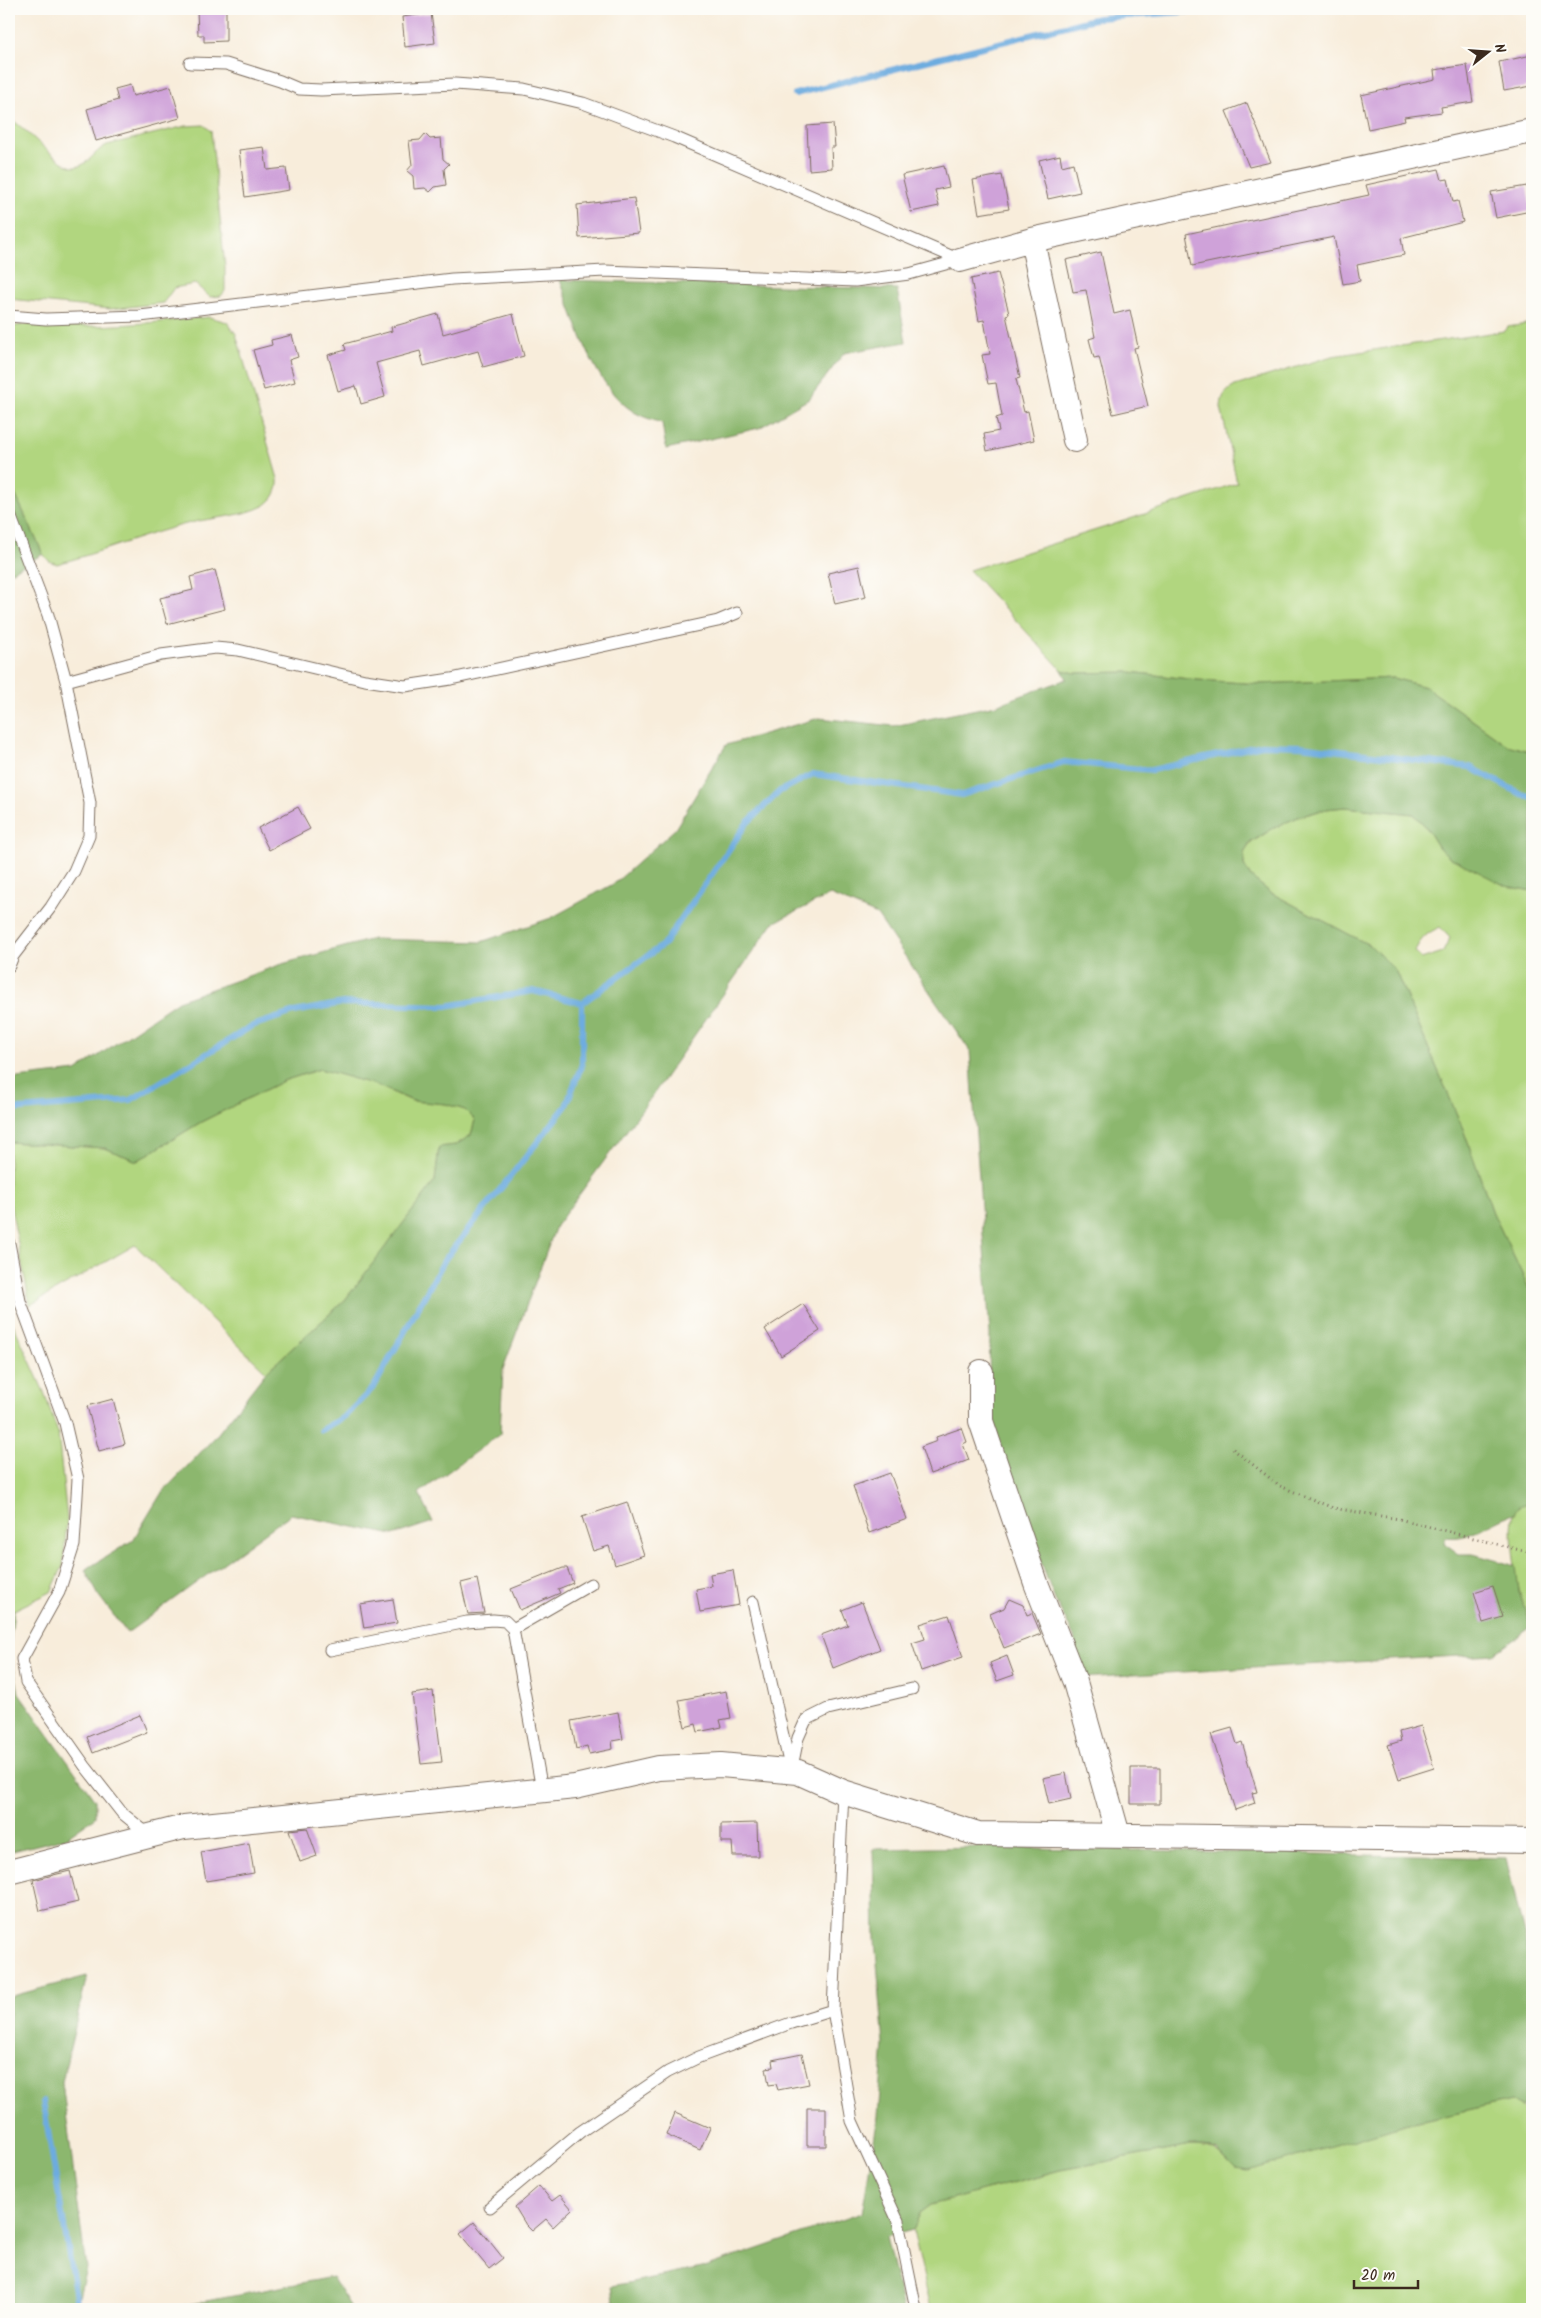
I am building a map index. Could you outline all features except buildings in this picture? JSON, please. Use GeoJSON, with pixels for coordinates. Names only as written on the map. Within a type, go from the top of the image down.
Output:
{"type":"FeatureCollection","features":[{"type":"Feature","properties":{"kind":"street"},"geometry":{"type":"LineString","coordinates":[[960,260],[1032,240],[1532,130]]}},
{"type":"Feature","properties":{"kind":"street"},"geometry":{"type":"LineString","coordinates":[[1032,240],[1076,440]]}},
{"type":"Feature","properties":{"kind":"street"},"geometry":{"type":"LineString","coordinates":[[981,1372],[981,1421],[1036,1583],[1075,1682],[1118,1836]]}},
{"type":"Feature","properties":{"kind":"street"},"geometry":{"type":"LineString","coordinates":[[9,1872],[184,1827],[575,1787],[659,1768],[721,1765],[798,1772],[843,1792],[978,1834],[1532,1841]]}},
{"type":"Feature","properties":{"kind":"lane"},"geometry":{"type":"LineString","coordinates":[[190,63],[226,64],[280,80],[299,90],[455,84],[524,89],[583,103],[674,137],[960,260]]}},
{"type":"Feature","properties":{"kind":"lane"},"geometry":{"type":"LineString","coordinates":[[9,316],[46,319],[140,316],[452,279],[605,271],[855,281],[908,274],[960,260]]}},
{"type":"Feature","properties":{"kind":"lane"},"geometry":{"type":"LineString","coordinates":[[9,512],[48,615],[66,681],[90,803],[89,836],[74,871],[51,907],[12,956],[9,966]]}},
{"type":"Feature","properties":{"kind":"lane"},"geometry":{"type":"LineString","coordinates":[[66,681],[162,655],[215,648],[238,650],[365,680],[405,686],[461,676],[718,621],[737,612]]}},
{"type":"Feature","properties":{"kind":"lane"},"geometry":{"type":"LineString","coordinates":[[9,1243],[20,1301],[65,1423],[78,1480],[74,1545],[59,1592],[22,1659],[26,1682],[84,1766],[122,1814],[150,1836]]}},
{"type":"Feature","properties":{"kind":"lane"},"geometry":{"type":"LineString","coordinates":[[513,1629],[590,1584]]}},
{"type":"Feature","properties":{"kind":"lane"},"geometry":{"type":"LineString","coordinates":[[754,1602],[791,1771]]}},
{"type":"Feature","properties":{"kind":"lane"},"geometry":{"type":"LineString","coordinates":[[330,1650],[467,1622],[505,1621],[513,1629],[542,1790]]}},
{"type":"Feature","properties":{"kind":"lane"},"geometry":{"type":"LineString","coordinates":[[791,1771],[798,1738],[806,1720],[828,1710],[912,1689]]}},
{"type":"Feature","properties":{"kind":"lane"},"geometry":{"type":"LineString","coordinates":[[843,1792],[834,2010],[852,2121],[898,2221],[916,2309]]}},
{"type":"Feature","properties":{"kind":"lane"},"geometry":{"type":"LineString","coordinates":[[490,2207],[580,2132],[668,2072],[706,2054],[791,2023],[834,2010]]}},
{"type":"Feature","properties":{"kind":"path"},"geometry":{"type":"LineString","coordinates":[[1233,1449],[1280,1486],[1325,1506],[1399,1519],[1532,1552]]}},
{"type":"Feature","properties":{"kind":"green space"},"geometry":{"type":"Polygon","coordinates":[[[9,118],[61,161],[75,167],[84,164],[107,145],[186,126],[204,125],[211,131],[225,267],[225,291],[221,296],[210,297],[195,284],[174,288],[163,303],[111,309],[9,299],[9,118]]]}},
{"type":"Feature","properties":{"kind":"green space"},"geometry":{"type":"Polygon","coordinates":[[[560,280],[897,289],[906,342],[844,353],[809,399],[759,428],[666,449],[662,423],[637,414],[620,401],[597,370],[580,334],[560,280]]]}},
{"type":"Feature","properties":{"kind":"green space"},"geometry":{"type":"Polygon","coordinates":[[[209,317],[227,322],[236,334],[278,479],[278,487],[273,497],[265,505],[248,512],[173,527],[57,564],[49,561],[43,554],[9,481],[9,328],[29,324],[122,325],[209,317]]]}},
{"type":"Feature","properties":{"kind":"green space"},"geometry":{"type":"Polygon","coordinates":[[[1532,323],[1532,752],[1507,745],[1426,687],[1393,678],[1260,684],[1197,680],[1130,672],[1075,673],[1062,670],[969,570],[1237,483],[1221,407],[1225,394],[1235,386],[1332,356],[1504,331],[1508,327],[1532,323]]]}},
{"type":"Feature","properties":{"kind":"green space"},"geometry":{"type":"Polygon","coordinates":[[[9,481],[43,554],[9,573],[9,481]]]}},
{"type":"Feature","properties":{"kind":"green space"},"geometry":{"type":"Polygon","coordinates":[[[1062,670],[1075,673],[1130,672],[1197,680],[1260,684],[1393,678],[1426,687],[1507,745],[1532,752],[1532,891],[1506,886],[1451,858],[1439,848],[1426,827],[1414,814],[1345,807],[1326,809],[1298,817],[1272,829],[1250,843],[1244,853],[1244,865],[1251,877],[1271,893],[1371,946],[1395,970],[1463,1129],[1493,1213],[1532,1295],[1532,1504],[1521,1506],[1514,1514],[1472,1533],[1464,1536],[1446,1537],[1444,1543],[1459,1554],[1473,1554],[1516,1566],[1519,1592],[1531,1627],[1494,1654],[1081,1678],[1074,1636],[1055,1600],[988,1421],[990,1334],[970,1051],[877,915],[830,895],[773,923],[650,1099],[556,1226],[503,1369],[500,1434],[419,1493],[433,1522],[393,1535],[291,1514],[127,1633],[99,1596],[85,1570],[133,1540],[161,1494],[216,1436],[266,1372],[345,1300],[435,1181],[439,1147],[456,1145],[471,1135],[475,1120],[465,1110],[446,1104],[413,1101],[376,1085],[320,1069],[283,1081],[201,1122],[137,1161],[105,1148],[9,1142],[9,1079],[76,1071],[178,1001],[282,964],[373,939],[481,942],[551,918],[615,883],[675,829],[726,745],[819,718],[894,726],[996,705],[1067,679],[1062,670]]]}},
{"type":"Feature","properties":{"kind":"green space"},"geometry":{"type":"Polygon","coordinates":[[[1345,807],[1414,814],[1426,827],[1439,848],[1506,886],[1532,891],[1532,1295],[1493,1213],[1463,1129],[1395,970],[1371,946],[1271,893],[1251,877],[1244,865],[1244,853],[1251,843],[1272,829],[1298,817],[1326,809],[1345,807]],[[1440,927],[1425,936],[1415,951],[1421,959],[1443,952],[1450,938],[1440,927]]]}},
{"type":"Feature","properties":{"kind":"green space"},"geometry":{"type":"Polygon","coordinates":[[[320,1069],[376,1085],[412,1101],[446,1104],[465,1110],[475,1120],[471,1135],[456,1145],[439,1147],[435,1181],[345,1300],[266,1372],[135,1245],[30,1305],[9,1197],[9,1142],[105,1148],[137,1161],[201,1122],[283,1081],[320,1069]]]}},
{"type":"Feature","properties":{"kind":"green space"},"geometry":{"type":"Polygon","coordinates":[[[9,1315],[44,1392],[58,1433],[67,1519],[63,1566],[51,1592],[14,1610],[9,1610],[9,1315]]]}},
{"type":"Feature","properties":{"kind":"green space"},"geometry":{"type":"Polygon","coordinates":[[[1532,1504],[1532,1629],[1527,1620],[1519,1589],[1512,1535],[1515,1511],[1521,1506],[1532,1504]]]}},
{"type":"Feature","properties":{"kind":"green space"},"geometry":{"type":"Polygon","coordinates":[[[9,1610],[14,1610],[10,1647],[19,1693],[95,1800],[95,1817],[65,1838],[9,1852],[9,1610]]]}},
{"type":"Feature","properties":{"kind":"green space"},"geometry":{"type":"Polygon","coordinates":[[[984,1847],[1506,1858],[1532,1969],[1532,2091],[1522,2107],[1511,2101],[1405,2125],[1248,2171],[1235,2169],[1218,2151],[1205,2146],[1191,2146],[1060,2170],[931,2205],[920,2213],[913,2230],[886,2237],[903,2309],[615,2309],[612,2286],[702,2268],[862,2213],[878,2116],[884,2044],[875,1940],[873,1849],[984,1847]]]}},
{"type":"Feature","properties":{"kind":"green space"},"geometry":{"type":"Polygon","coordinates":[[[87,1976],[62,2082],[86,2268],[76,2309],[9,2309],[9,1997],[87,1976]]]}},
{"type":"Feature","properties":{"kind":"green space"},"geometry":{"type":"Polygon","coordinates":[[[1511,2101],[1517,2104],[1525,2113],[1532,2141],[1532,2309],[931,2309],[913,2230],[920,2213],[931,2205],[1060,2170],[1191,2146],[1212,2149],[1235,2169],[1405,2125],[1511,2101]]]}},
{"type":"Feature","properties":{"kind":"green space"},"geometry":{"type":"Polygon","coordinates":[[[332,2277],[352,2309],[162,2309],[176,2307],[332,2277]]]}},
{"type":"Feature","properties":{"kind":"waterway"},"geometry":{"type":"LineString","coordinates":[[795,94],[1098,18],[1225,9]]}},
{"type":"Feature","properties":{"kind":"waterway"},"geometry":{"type":"LineString","coordinates":[[321,1430],[345,1416],[374,1387],[445,1259],[566,1106],[582,1064],[582,1003],[664,944],[747,823],[780,791],[813,774],[962,795],[1064,762],[1152,770],[1262,745],[1300,746],[1470,767],[1521,794],[1532,797]]}},
{"type":"Feature","properties":{"kind":"waterway"},"geometry":{"type":"LineString","coordinates":[[9,1110],[131,1100],[252,1026],[294,1012],[343,1003],[446,1006],[533,991],[582,1003]]}},
{"type":"Feature","properties":{"kind":"waterway"},"geometry":{"type":"LineString","coordinates":[[43,2101],[78,2309]]}}]}
